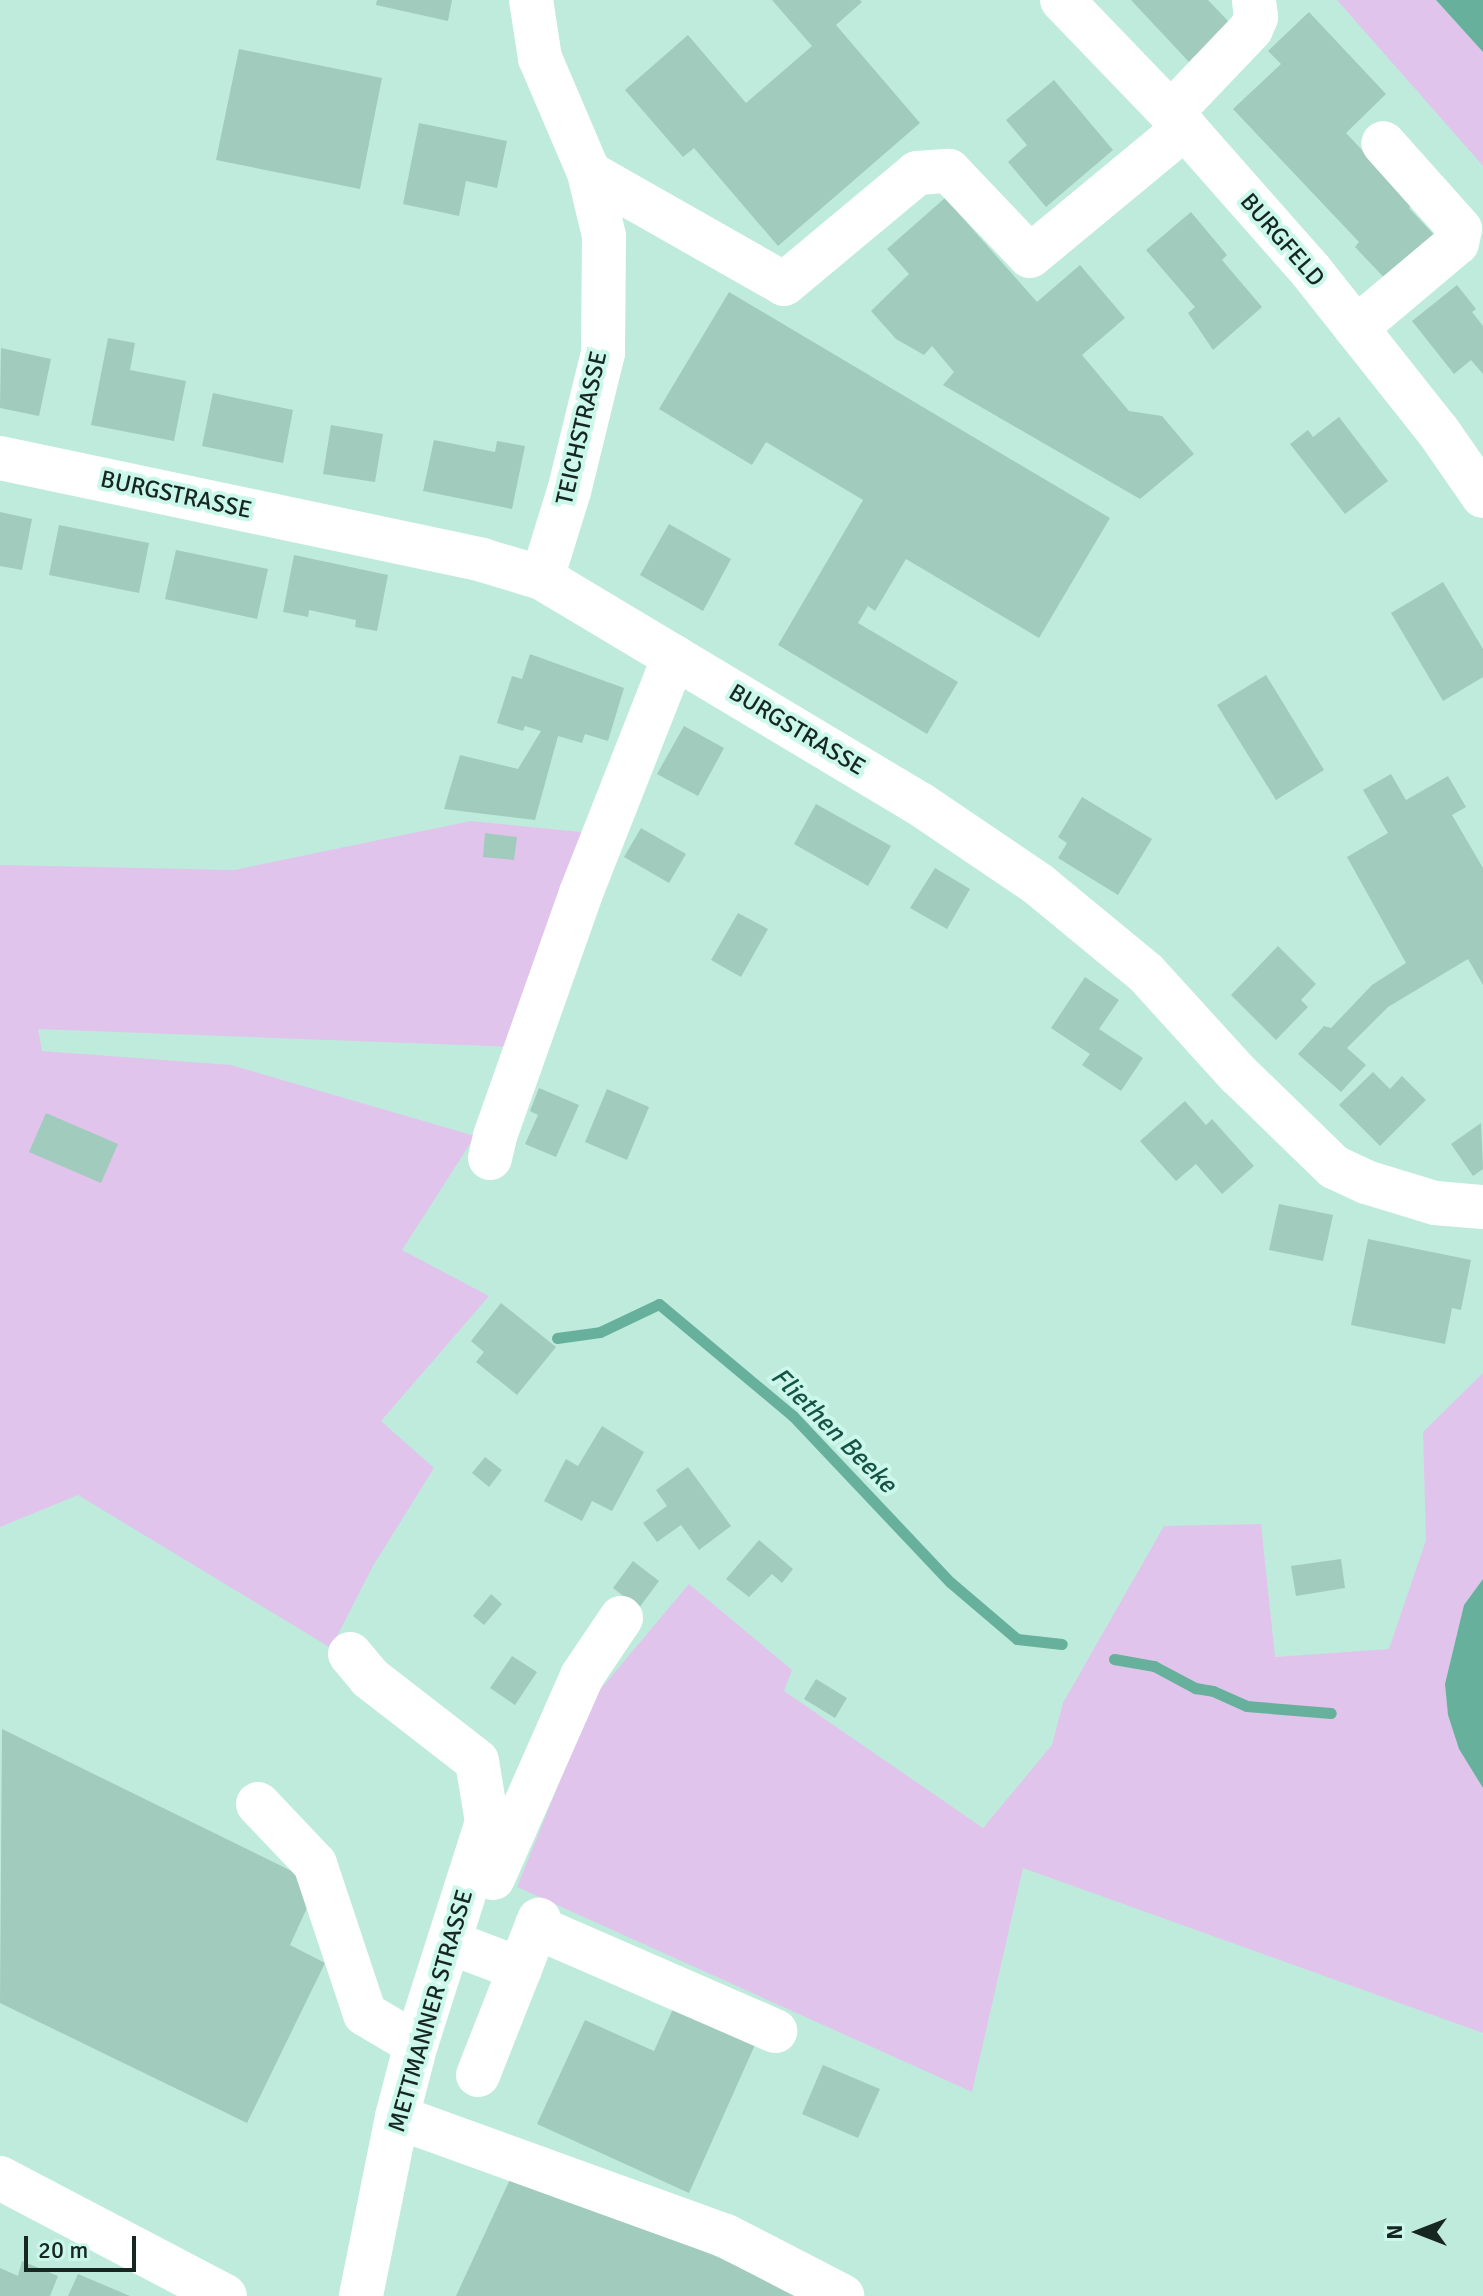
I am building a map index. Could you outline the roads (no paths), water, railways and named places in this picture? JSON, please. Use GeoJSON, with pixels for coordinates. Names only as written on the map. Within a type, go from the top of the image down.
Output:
{"type":"FeatureCollection","features":[{"type":"Feature","properties":{"kind":"street","name":"TEICHSTRASSE"},"geometry":{"type":"LineString","coordinates":[[531,0],[540,58],[589,173],[604,236],[603,353],[569,491],[542,578]]}},
{"type":"Feature","properties":{"kind":"street","name":"BURGFELD"},"geometry":{"type":"LineString","coordinates":[[1062,0],[1178,121],[1356,328],[1438,431],[1483,496]]}},
{"type":"Feature","properties":{"kind":"street"},"geometry":{"type":"LineString","coordinates":[[589,173],[784,284],[917,173],[949,171],[1030,256],[1178,121],[1251,29],[1256,17],[1254,0]]}},
{"type":"Feature","properties":{"kind":"street"},"geometry":{"type":"LineString","coordinates":[[1356,328],[1457,243],[1460,229],[1383,143]]}},
{"type":"Feature","properties":{"kind":"street","name":"BURGSTRASSE"},"geometry":{"type":"LineString","coordinates":[[0,458],[482,560],[542,578],[920,804],[1038,884],[1146,973],[1238,1074],[1334,1167],[1366,1182],[1435,1203],[1483,1207]]}},
{"type":"Feature","properties":{"kind":"street"},"geometry":{"type":"LineString","coordinates":[[490,1158],[495,1136],[581,893],[674,657]]}},
{"type":"Feature","properties":{"kind":"street"},"geometry":{"type":"LineString","coordinates":[[520,1969],[456,1921],[495,1876],[582,1676],[621,1618]]}},
{"type":"Feature","properties":{"kind":"street","name":"METTMANNER STRASSE"},"geometry":{"type":"LineString","coordinates":[[350,1654],[370,1678],[477,1761],[487,1822],[416,2044],[397,2117],[361,2296]]}},
{"type":"Feature","properties":{"kind":"street"},"geometry":{"type":"LineString","coordinates":[[258,1804],[315,1864],[365,2014],[416,2044]]}},
{"type":"Feature","properties":{"kind":"street"},"geometry":{"type":"LineString","coordinates":[[478,2075],[537,1924],[775,2031]]}},
{"type":"Feature","properties":{"kind":"street"},"geometry":{"type":"LineString","coordinates":[[397,2117],[726,2236],[842,2296]]}},
{"type":"Feature","properties":{"kind":"street"},"geometry":{"type":"LineString","coordinates":[[0,2178],[225,2296]]}},
{"type":"Feature","properties":{"kind":"waterway","name":"Fliethen Beeke"},"geometry":{"type":"LineString","coordinates":[[557,1338],[600,1332],[659,1304],[793,1416],[950,1582],[1017,1639],[1062,1644]]}},
{"type":"Feature","properties":{"kind":"waterway","name":"Fliethen Beeke"},"geometry":{"type":"LineString","coordinates":[[1114,1659],[1154,1666],[1195,1688],[1213,1691],[1246,1706],[1331,1713]]}}]}
